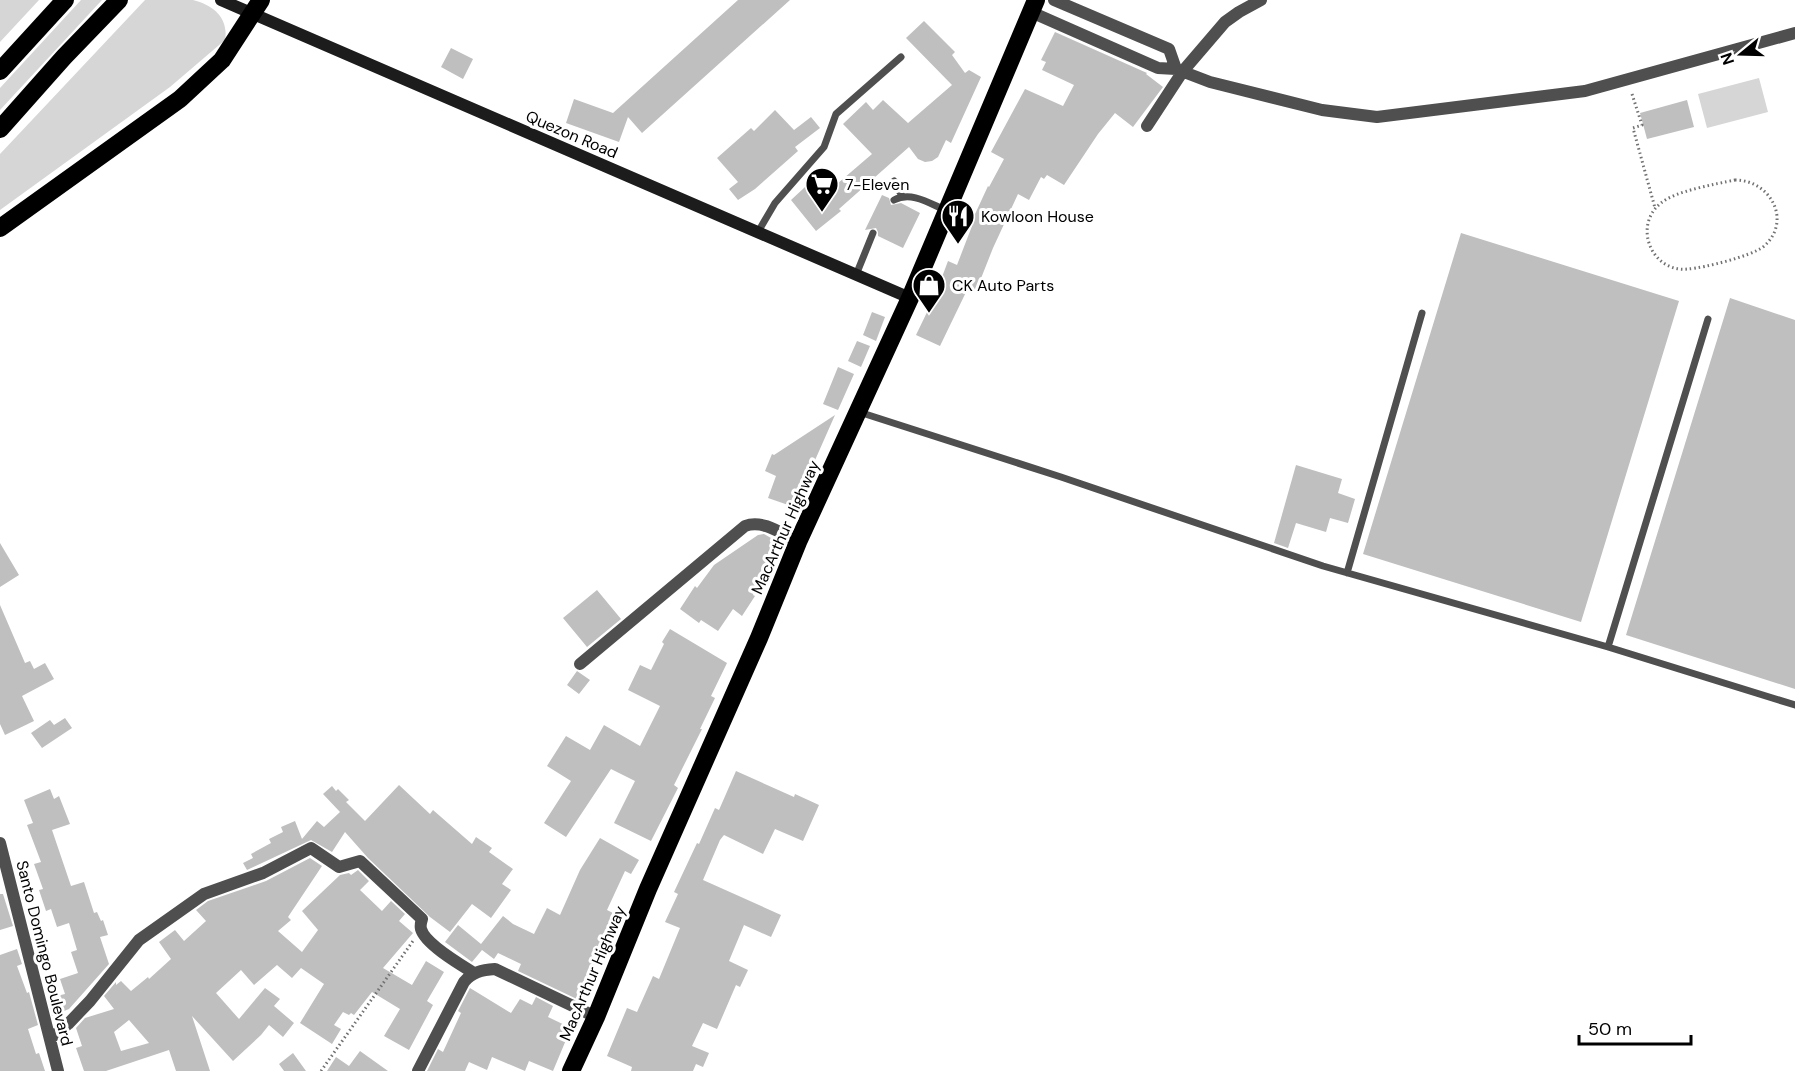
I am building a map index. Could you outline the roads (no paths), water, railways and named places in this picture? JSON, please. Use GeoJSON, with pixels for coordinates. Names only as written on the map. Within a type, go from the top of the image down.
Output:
{"type":"FeatureCollection","features":[{"type":"Feature","properties":{"kind":"highway"},"geometry":{"type":"LineString","coordinates":[[0,70],[65,0]]}},
{"type":"Feature","properties":{"kind":"highway"},"geometry":{"type":"LineString","coordinates":[[0,129],[119,0]]}},
{"type":"Feature","properties":{"kind":"highway","name":"MacArthur Highway"},"geometry":{"type":"LineString","coordinates":[[571,1071],[596,1017],[648,889],[759,638],[798,542],[859,412],[948,211],[1033,6]]}},
{"type":"Feature","properties":{"kind":"highway"},"geometry":{"type":"LineString","coordinates":[[0,228],[180,99],[222,60],[257,7]]}},
{"type":"Feature","properties":{"kind":"main road","name":"Quezon Road"},"geometry":{"type":"LineString","coordinates":[[221,0],[257,7],[910,298]]}},
{"type":"Feature","properties":{"kind":"street"},"geometry":{"type":"LineString","coordinates":[[1054,0],[1169,49],[1180,70]]}},
{"type":"Feature","properties":{"kind":"street"},"geometry":{"type":"LineString","coordinates":[[1147,126],[1180,70],[1225,22],[1261,0]]}},
{"type":"Feature","properties":{"kind":"street"},"geometry":{"type":"LineString","coordinates":[[1033,6],[1091,39],[1158,68],[1180,70],[1209,82],[1322,110],[1377,117],[1585,91],[1795,33]]}},
{"type":"Feature","properties":{"kind":"street"},"geometry":{"type":"LineString","coordinates":[[1091,39],[1098,19]]}},
{"type":"Feature","properties":{"kind":"street"},"geometry":{"type":"LineString","coordinates":[[1122,52],[1132,33]]}},
{"type":"Feature","properties":{"kind":"street"},"geometry":{"type":"LineString","coordinates":[[580,664],[746,526],[751,524],[768,526],[798,542]]}},
{"type":"Feature","properties":{"kind":"street","name":"Santo Domingo Boulevard"},"geometry":{"type":"LineString","coordinates":[[0,843],[58,1071]]}},
{"type":"Feature","properties":{"kind":"street"},"geometry":{"type":"LineString","coordinates":[[50,1039],[90,1001],[139,940],[204,894],[263,873],[311,848],[339,867],[360,861],[422,919],[421,929],[428,939],[454,961],[474,973]]}},
{"type":"Feature","properties":{"kind":"street"},"geometry":{"type":"LineString","coordinates":[[418,1071],[464,982],[474,973],[483,970],[495,969],[596,1017]]}},
{"type":"Feature","properties":{"kind":"lane"},"geometry":{"type":"LineString","coordinates":[[758,232],[775,203],[824,147],[836,114],[902,57]]}},
{"type":"Feature","properties":{"kind":"lane"},"geometry":{"type":"LineString","coordinates":[[894,181],[902,196]]}},
{"type":"Feature","properties":{"kind":"lane"},"geometry":{"type":"LineString","coordinates":[[894,200],[902,196],[918,198],[948,211]]}},
{"type":"Feature","properties":{"kind":"lane"},"geometry":{"type":"LineString","coordinates":[[856,274],[873,233]]}},
{"type":"Feature","properties":{"kind":"lane"},"geometry":{"type":"LineString","coordinates":[[1347,573],[1422,313]]}},
{"type":"Feature","properties":{"kind":"lane"},"geometry":{"type":"LineString","coordinates":[[1608,647],[1708,319]]}},
{"type":"Feature","properties":{"kind":"lane"},"geometry":{"type":"LineString","coordinates":[[859,412],[1347,573],[1608,647],[1795,705]]}},
{"type":"Feature","properties":{"kind":"place","name":"7-Eleven"},"geometry":{"type":"Point","coordinates":[822,213]}},
{"type":"Feature","properties":{"kind":"place","name":"Kowloon House"},"geometry":{"type":"Point","coordinates":[958,245]}},
{"type":"Feature","properties":{"kind":"place","name":"CK Auto Parts"},"geometry":{"type":"Point","coordinates":[929,314]}}]}
